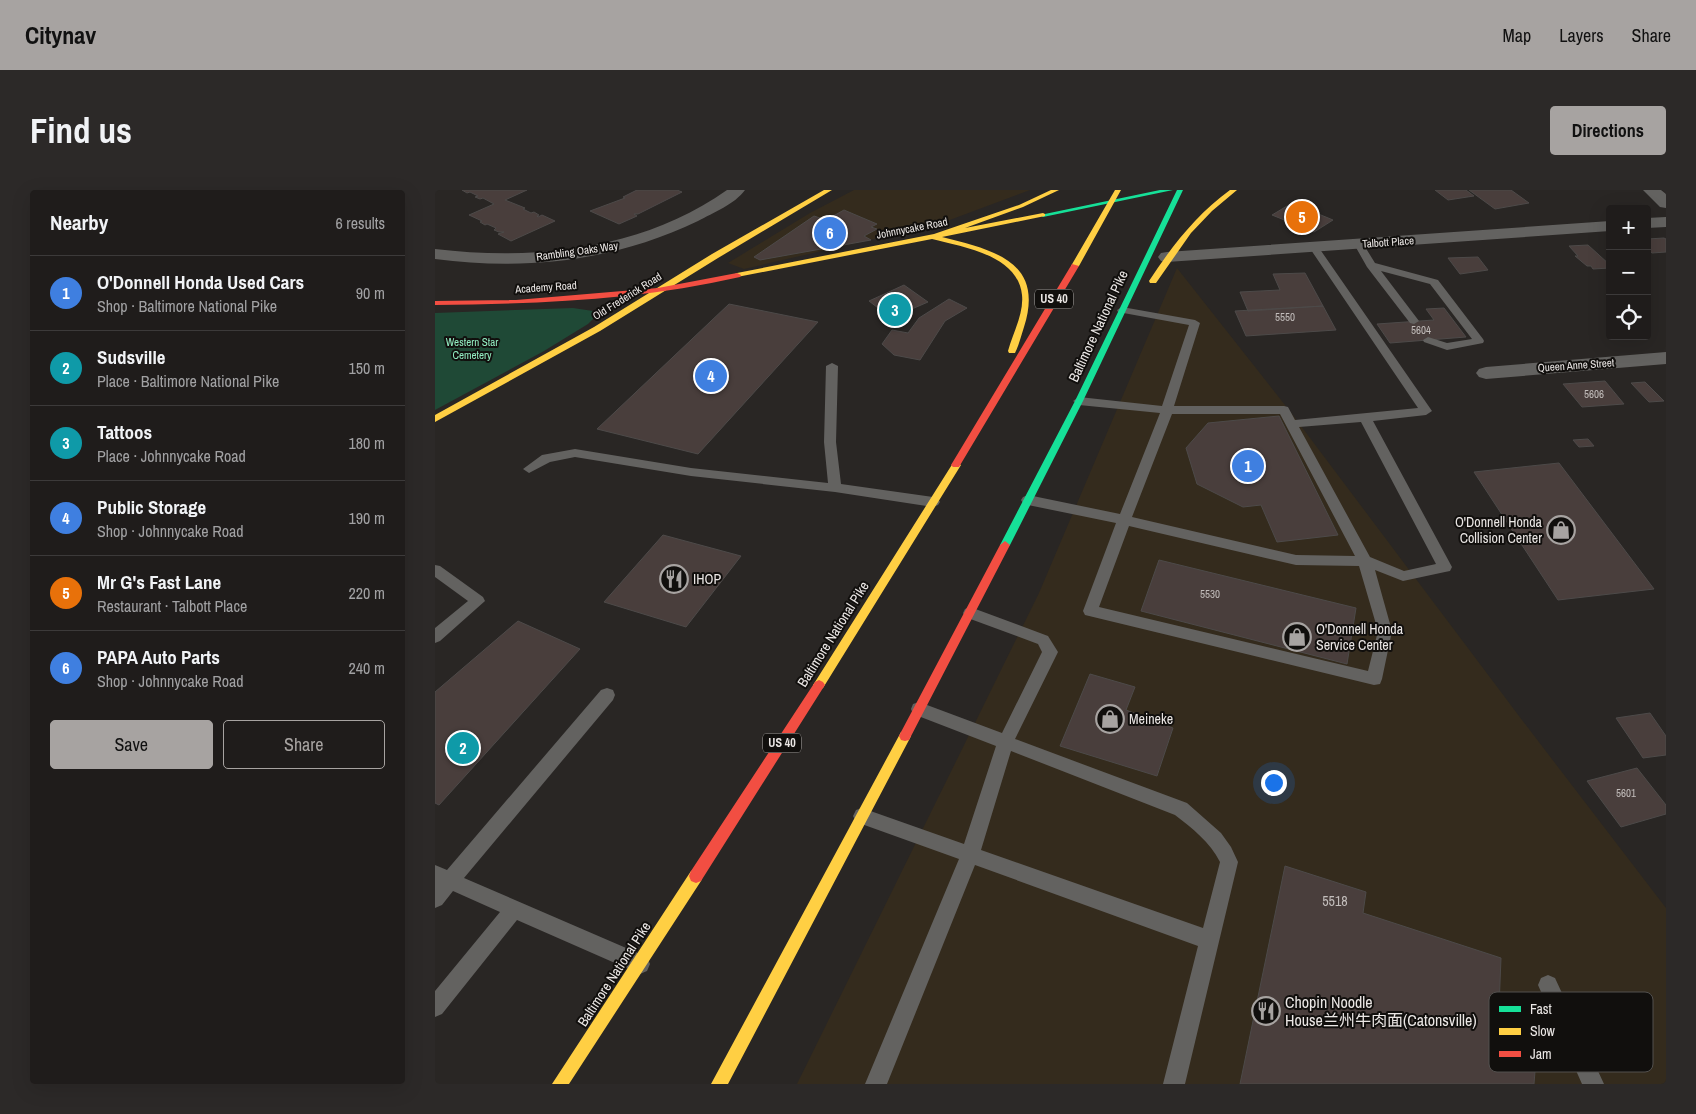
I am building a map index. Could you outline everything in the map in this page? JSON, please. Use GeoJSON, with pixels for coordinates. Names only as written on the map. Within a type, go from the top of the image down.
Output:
{"type":"FeatureCollection","features":[{"type":"Feature","properties":{"kind":"main road","name":"Old Frederick Road"},"geometry":{"type":"LineString","coordinates":[[435,419],[597,330],[658,290],[829,190]]}},
{"type":"Feature","properties":{"kind":"main road"},"geometry":{"type":"LineString","coordinates":[[933,237],[1021,206],[1057,190]]}},
{"type":"Feature","properties":{"kind":"main road","name":"Baltimore National Pike"},"geometry":{"type":"LineString","coordinates":[[560,1084],[640,964],[861,620],[997,398],[1117,190]]}},
{"type":"Feature","properties":{"kind":"main road","name":"Johnnycake Road"},"geometry":{"type":"LineString","coordinates":[[658,290],[1170,190]]}},
{"type":"Feature","properties":{"kind":"main road","name":"Baltimore National Pike"},"geometry":{"type":"LineString","coordinates":[[719,1084],[970,613],[1079,402],[1131,309],[1180,190]]}},
{"type":"Feature","properties":{"kind":"main road"},"geometry":{"type":"LineString","coordinates":[[1148,288],[1186,230],[1218,201],[1234,190]]}},
{"type":"Feature","properties":{"kind":"main road"},"geometry":{"type":"LineString","coordinates":[[933,237],[989,254],[1004,261],[1017,271],[1023,281],[1026,294],[1023,313],[997,398]]}},
{"type":"Feature","properties":{"kind":"main road","name":"Academy Road"},"geometry":{"type":"LineString","coordinates":[[435,303],[516,302],[658,290]]}},
{"type":"Feature","properties":{"kind":"main road"},"geometry":{"type":"LineString","coordinates":[[554,1084],[582,1050]]}},
{"type":"Feature","properties":{"kind":"street","name":"Rambling Oaks Way"},"geometry":{"type":"LineString","coordinates":[[435,254],[479,259],[533,258],[615,248],[683,223],[737,190]]}},
{"type":"Feature","properties":{"kind":"street"},"geometry":{"type":"LineString","coordinates":[[1651,190],[1666,203]]}},
{"type":"Feature","properties":{"kind":"street"},"geometry":{"type":"LineString","coordinates":[[1651,223],[1666,222]]}},
{"type":"Feature","properties":{"kind":"street","name":"Talbott Place"},"geometry":{"type":"LineString","coordinates":[[1167,257],[1606,226]]}},
{"type":"Feature","properties":{"kind":"street","name":"Queen Anne Street"},"geometry":{"type":"LineString","coordinates":[[1486,372],[1666,358]]}},
{"type":"Feature","properties":{"kind":"lane"},"geometry":{"type":"LineString","coordinates":[[1359,244],[1371,265],[1414,321]]}},
{"type":"Feature","properties":{"kind":"lane"},"geometry":{"type":"LineString","coordinates":[[1291,424],[1426,411],[1314,247]]}},
{"type":"Feature","properties":{"kind":"lane"},"geometry":{"type":"LineString","coordinates":[[1371,265],[1434,282],[1479,341],[1454,346],[1439,346],[1428,340]]}},
{"type":"Feature","properties":{"kind":"lane"},"geometry":{"type":"LineString","coordinates":[[1079,402],[1167,410],[1284,410],[1365,561],[1385,631],[1374,678],[1090,611],[1167,410],[1195,323],[1131,309]]}},
{"type":"Feature","properties":{"kind":"lane"},"geometry":{"type":"LineString","coordinates":[[832,366],[830,442],[835,488]]}},
{"type":"Feature","properties":{"kind":"lane"},"geometry":{"type":"LineString","coordinates":[[1028,500],[1296,560],[1365,561],[1403,576],[1445,567],[1365,418]]}},
{"type":"Feature","properties":{"kind":"lane"},"geometry":{"type":"LineString","coordinates":[[529,469],[546,458],[575,453],[691,472],[835,488],[933,502]]}},
{"type":"Feature","properties":{"kind":"lane"},"geometry":{"type":"LineString","coordinates":[[435,570],[478,601],[435,637]]}},
{"type":"Feature","properties":{"kind":"lane"},"geometry":{"type":"LineString","coordinates":[[876,1084],[969,856],[1005,743],[1050,652],[1043,640],[970,613]]}},
{"type":"Feature","properties":{"kind":"lane"},"geometry":{"type":"LineString","coordinates":[[435,899],[443,878],[607,695]]}},
{"type":"Feature","properties":{"kind":"lane"},"geometry":{"type":"LineString","coordinates":[[919,709],[1181,809],[1208,830],[1225,851],[1229,862],[1174,1084]]}},
{"type":"Feature","properties":{"kind":"lane"},"geometry":{"type":"LineString","coordinates":[[862,816],[969,856],[1209,940]]}},
{"type":"Feature","properties":{"kind":"lane"},"geometry":{"type":"LineString","coordinates":[[443,878],[640,964]]}},
{"type":"Feature","properties":{"kind":"lane"},"geometry":{"type":"LineString","coordinates":[[435,1007],[514,909]]}},
{"type":"Feature","properties":{"kind":"lane"},"geometry":{"type":"LineString","coordinates":[[1548,985],[1551,992]]}},
{"type":"Feature","properties":{"kind":"lane"},"geometry":{"type":"LineString","coordinates":[[1588,1072],[1593,1084]]}},
{"type":"Feature","properties":{"kind":"shaded area"},"geometry":{"type":"Polygon","coordinates":[[[854,190],[1030,190],[939,224],[744,269],[728,263],[810,213],[854,190]]]}},
{"type":"Feature","properties":{"kind":"shaded area"},"geometry":{"type":"Polygon","coordinates":[[[1177,268],[1292,414],[1666,908],[1666,1084],[797,1084],[1039,593],[1177,268]]]}},
{"type":"Feature","properties":{"kind":"green space","name":"Western Star Cemetery"},"geometry":{"type":"Polygon","coordinates":[[[573,308],[593,311],[594,318],[588,324],[544,351],[435,410],[435,313],[573,308]]]}},
{"type":"Feature","properties":{"kind":"building"},"geometry":{"type":"Polygon","coordinates":[[[462,190],[527,190],[505,200],[525,208],[523,209],[531,213],[534,212],[539,215],[538,217],[542,215],[555,221],[511,241],[498,234],[504,232],[494,230],[496,228],[485,225],[480,222],[482,221],[469,215],[494,204],[462,190]]]}},
{"type":"Feature","properties":{"kind":"building"},"geometry":{"type":"Polygon","coordinates":[[[637,190],[677,190],[682,192],[638,214],[634,214],[637,216],[619,224],[590,211],[625,198],[623,197],[637,190]]]}},
{"type":"Feature","properties":{"kind":"building"},"geometry":{"type":"Polygon","coordinates":[[[1435,190],[1466,190],[1474,196],[1448,200],[1435,190]]]}},
{"type":"Feature","properties":{"kind":"building"},"geometry":{"type":"Polygon","coordinates":[[[1469,190],[1511,190],[1529,203],[1495,209],[1469,190]]]}},
{"type":"Feature","properties":{"kind":"building"},"geometry":{"type":"Polygon","coordinates":[[[1292,203],[1333,220],[1314,232],[1272,215],[1292,203]]]}},
{"type":"Feature","properties":{"kind":"building"},"geometry":{"type":"Polygon","coordinates":[[[844,210],[877,224],[871,227],[877,229],[864,236],[871,240],[760,260],[754,257],[814,216],[826,220],[844,210]]]}},
{"type":"Feature","properties":{"kind":"building"},"geometry":{"type":"Polygon","coordinates":[[[1651,239],[1666,239],[1666,252],[1651,252],[1651,239]]]}},
{"type":"Feature","properties":{"kind":"building"},"geometry":{"type":"Polygon","coordinates":[[[1588,245],[1606,261],[1606,268],[1593,269],[1591,266],[1587,266],[1575,256],[1578,256],[1569,246],[1588,245]]]}},
{"type":"Feature","properties":{"kind":"building"},"geometry":{"type":"Polygon","coordinates":[[[1478,257],[1488,270],[1460,274],[1448,258],[1478,257]]]}},
{"type":"Feature","properties":{"kind":"building"},"geometry":{"type":"Polygon","coordinates":[[[1305,273],[1323,306],[1248,311],[1240,292],[1280,290],[1273,274],[1305,273]]]}},
{"type":"Feature","properties":{"kind":"building"},"geometry":{"type":"Polygon","coordinates":[[[904,285],[928,302],[891,318],[869,301],[904,285]]]}},
{"type":"Feature","properties":{"kind":"building"},"geometry":{"type":"Polygon","coordinates":[[[949,299],[967,308],[945,321],[920,360],[894,355],[882,344],[892,330],[908,333],[919,318],[949,299]]]}},
{"type":"Feature","properties":{"kind":"building"},"geometry":{"type":"Polygon","coordinates":[[[729,304],[818,322],[698,454],[597,429],[729,304]]]}},
{"type":"Feature","properties":{"kind":"building"},"geometry":{"type":"Polygon","coordinates":[[[1323,306],[1336,330],[1246,336],[1235,311],[1323,306]]]}},
{"type":"Feature","properties":{"kind":"building"},"geometry":{"type":"Polygon","coordinates":[[[1444,308],[1466,337],[1390,343],[1377,324],[1434,320],[1426,309],[1444,308]]]}},
{"type":"Feature","properties":{"kind":"building"},"geometry":{"type":"Polygon","coordinates":[[[1605,381],[1624,404],[1582,407],[1563,384],[1605,381]]]}},
{"type":"Feature","properties":{"kind":"building"},"geometry":{"type":"Polygon","coordinates":[[[1645,382],[1664,401],[1649,402],[1631,383],[1645,382]]]}},
{"type":"Feature","properties":{"kind":"building"},"geometry":{"type":"Polygon","coordinates":[[[1279,416],[1338,535],[1277,542],[1261,505],[1243,507],[1197,484],[1186,448],[1208,423],[1279,416]]]}},
{"type":"Feature","properties":{"kind":"building"},"geometry":{"type":"Polygon","coordinates":[[[1588,439],[1594,446],[1579,447],[1573,440],[1588,439]]]}},
{"type":"Feature","properties":{"kind":"building","name":"O'Donnell Honda Collision Center"},"geometry":{"type":"Polygon","coordinates":[[[1559,463],[1654,589],[1558,600],[1474,472],[1559,463]]]}},
{"type":"Feature","properties":{"kind":"building","name":"IHOP"},"geometry":{"type":"Polygon","coordinates":[[[663,535],[741,556],[686,627],[604,602],[663,535]]]}},
{"type":"Feature","properties":{"kind":"building","name":"O'Donnell Honda Service Center"},"geometry":{"type":"Polygon","coordinates":[[[1159,560],[1356,608],[1347,664],[1141,611],[1159,560]]]}},
{"type":"Feature","properties":{"kind":"building"},"geometry":{"type":"Polygon","coordinates":[[[518,621],[580,649],[439,805],[435,803],[435,692],[518,621]]]}},
{"type":"Feature","properties":{"kind":"building","name":"Meineke"},"geometry":{"type":"Polygon","coordinates":[[[1090,674],[1135,687],[1126,710],[1173,728],[1157,776],[1060,746],[1090,674]]]}},
{"type":"Feature","properties":{"kind":"building"},"geometry":{"type":"Polygon","coordinates":[[[1650,713],[1666,736],[1666,755],[1643,758],[1616,718],[1650,713]]]}},
{"type":"Feature","properties":{"kind":"building"},"geometry":{"type":"Polygon","coordinates":[[[1637,768],[1666,805],[1666,814],[1621,827],[1587,781],[1637,768]]]}},
{"type":"Feature","properties":{"kind":"building"},"geometry":{"type":"Polygon","coordinates":[[[1285,866],[1366,892],[1363,913],[1501,958],[1500,992],[1489,992],[1489,1072],[1535,1072],[1534,1084],[1240,1084],[1285,866]]]}},
{"type":"Feature","properties":{"kind":"traffic: fast"},"geometry":{"type":"LineString","coordinates":[[1043,215],[1170,190]]}},
{"type":"Feature","properties":{"kind":"traffic: fast"},"geometry":{"type":"LineString","coordinates":[[1005,545],[1079,401],[1180,190]]}},
{"type":"Feature","properties":{"kind":"traffic: slow"},"geometry":{"type":"LineString","coordinates":[[435,419],[597,329],[715,256],[829,190]]}},
{"type":"Feature","properties":{"kind":"traffic: slow"},"geometry":{"type":"LineString","coordinates":[[933,237],[1021,206],[1056,190]]}},
{"type":"Feature","properties":{"kind":"traffic: slow"},"geometry":{"type":"LineString","coordinates":[[1075,266],[1118,190]]}},
{"type":"Feature","properties":{"kind":"traffic: slow"},"geometry":{"type":"LineString","coordinates":[[1153,281],[1189,231],[1234,190]]}},
{"type":"Feature","properties":{"kind":"traffic: slow"},"geometry":{"type":"LineString","coordinates":[[737,275],[1043,215]]}},
{"type":"Feature","properties":{"kind":"traffic: slow"},"geometry":{"type":"LineString","coordinates":[[933,237],[990,254],[1004,261],[1015,270],[1023,281],[1026,294],[1025,308],[1012,351]]}},
{"type":"Feature","properties":{"kind":"traffic: slow"},"geometry":{"type":"LineString","coordinates":[[819,685],[956,465]]}},
{"type":"Feature","properties":{"kind":"traffic: slow"},"geometry":{"type":"LineString","coordinates":[[719,1084],[905,736]]}},
{"type":"Feature","properties":{"kind":"traffic: slow"},"geometry":{"type":"LineString","coordinates":[[560,1084],[696,876]]}},
{"type":"Feature","properties":{"kind":"traffic: jam"},"geometry":{"type":"LineString","coordinates":[[956,465],[1075,266]]}},
{"type":"Feature","properties":{"kind":"traffic: jam"},"geometry":{"type":"LineString","coordinates":[[435,303],[516,302],[658,290],[737,275]]}},
{"type":"Feature","properties":{"kind":"traffic: jam"},"geometry":{"type":"LineString","coordinates":[[905,736],[1005,545]]}},
{"type":"Feature","properties":{"kind":"traffic: jam"},"geometry":{"type":"LineString","coordinates":[[696,876],[819,685]]}},
{"type":"Feature","properties":{"kind":"place","name":"Mr G's Fast Lane"},"geometry":{"type":"Point","coordinates":[1302,217]}},
{"type":"Feature","properties":{"kind":"place","name":"PAPA Auto Parts"},"geometry":{"type":"Point","coordinates":[830,233]}},
{"type":"Feature","properties":{"kind":"place","name":"Tattoos"},"geometry":{"type":"Point","coordinates":[895,310]}},
{"type":"Feature","properties":{"kind":"place","name":"Public Storage"},"geometry":{"type":"Point","coordinates":[711,376]}},
{"type":"Feature","properties":{"kind":"place","name":"O'Donnell Honda Used Cars"},"geometry":{"type":"Point","coordinates":[1248,466]}},
{"type":"Feature","properties":{"kind":"place","name":"O'Donnell Honda Collision Center"},"geometry":{"type":"Point","coordinates":[1561,530]}},
{"type":"Feature","properties":{"kind":"place","name":"IHOP"},"geometry":{"type":"Point","coordinates":[674,579]}},
{"type":"Feature","properties":{"kind":"place","name":"O'Donnell Honda Service Center"},"geometry":{"type":"Point","coordinates":[1297,637]}},
{"type":"Feature","properties":{"kind":"place","name":"Meineke"},"geometry":{"type":"Point","coordinates":[1110,719]}},
{"type":"Feature","properties":{"kind":"place","name":"Sudsville"},"geometry":{"type":"Point","coordinates":[463,748]}},
{"type":"Feature","properties":{"kind":"place","name":"Chopin Noodle House兰州牛肉面(Catonsville)"},"geometry":{"type":"Point","coordinates":[1266,1011]}}]}
